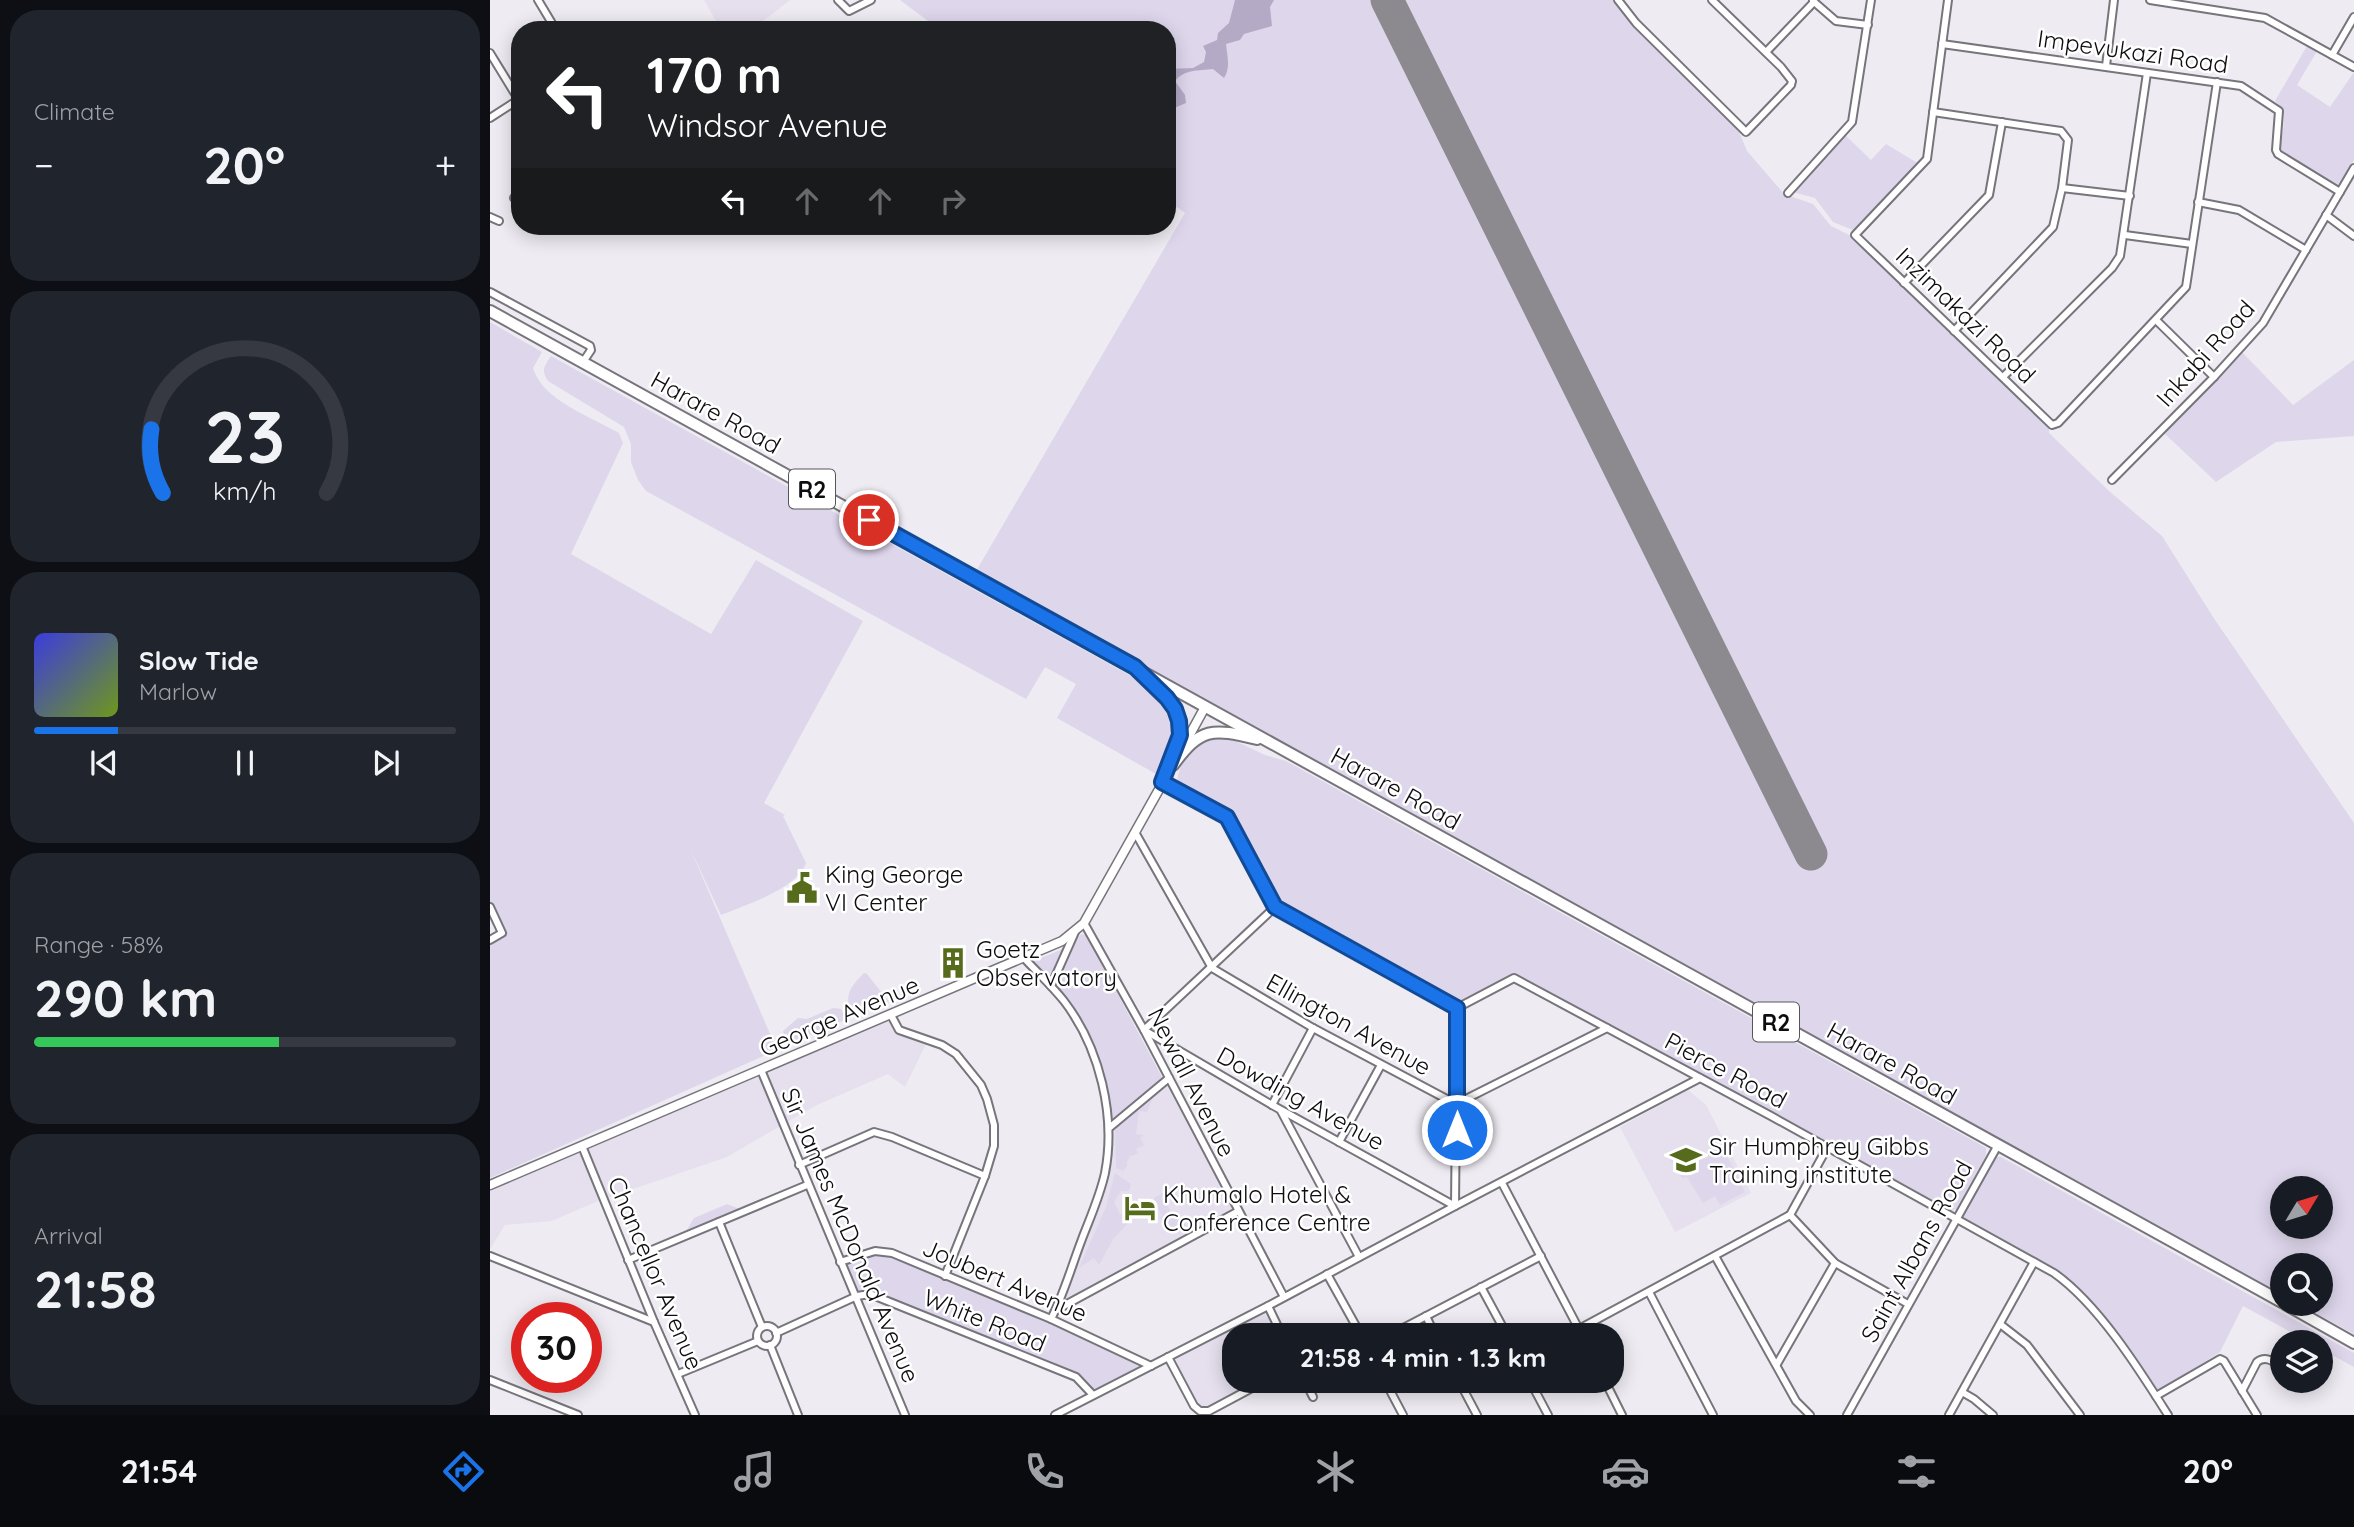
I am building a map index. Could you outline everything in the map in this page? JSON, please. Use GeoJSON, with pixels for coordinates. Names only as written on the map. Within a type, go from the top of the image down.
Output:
{"type":"FeatureCollection","features":[{"type":"Feature","properties":{"kind":"highway","name":"Harare Road"},"geometry":{"type":"LineString","coordinates":[[490,311],[2270,1296]]}},
{"type":"Feature","properties":{"kind":"highway"},"geometry":{"type":"LineString","coordinates":[[1135,667],[1175,709],[1180,735],[1171,765]]}},
{"type":"Feature","properties":{"kind":"highway"},"geometry":{"type":"LineString","coordinates":[[1171,765],[1191,742],[1208,733],[1227,732],[1270,741]]}},
{"type":"Feature","properties":{"kind":"highway","name":"Harare Road"},"geometry":{"type":"LineString","coordinates":[[2306,1316],[2354,1343]]}},
{"type":"Feature","properties":{"kind":"main road","name":"George Avenue"},"geometry":{"type":"LineString","coordinates":[[490,1185],[1049,948],[1075,932],[1084,923],[1136,834],[1203,706]]}},
{"type":"Feature","properties":{"kind":"street"},"geometry":{"type":"LineString","coordinates":[[538,0],[551,21]]}},
{"type":"Feature","properties":{"kind":"street"},"geometry":{"type":"LineString","coordinates":[[838,0],[849,11],[871,0]]}},
{"type":"Feature","properties":{"kind":"street"},"geometry":{"type":"LineString","coordinates":[[1618,0],[1636,23],[1746,132],[1792,83],[1784,70],[1712,0]]}},
{"type":"Feature","properties":{"kind":"street"},"geometry":{"type":"LineString","coordinates":[[1788,194],[1852,122],[1871,0]]}},
{"type":"Feature","properties":{"kind":"street"},"geometry":{"type":"LineString","coordinates":[[1948,0],[1933,112],[2064,133],[2068,140],[2062,188],[2053,227],[1954,331]]}},
{"type":"Feature","properties":{"kind":"street"},"geometry":{"type":"LineString","coordinates":[[2106,66],[2114,0]]}},
{"type":"Feature","properties":{"kind":"street"},"geometry":{"type":"LineString","coordinates":[[2150,0],[2265,18],[2354,67]]}},
{"type":"Feature","properties":{"kind":"street"},"geometry":{"type":"LineString","coordinates":[[2226,10],[2227,0]]}},
{"type":"Feature","properties":{"kind":"street"},"geometry":{"type":"LineString","coordinates":[[1766,52],[1813,1],[1836,21],[1868,25]]}},
{"type":"Feature","properties":{"kind":"street"},"geometry":{"type":"LineString","coordinates":[[2332,55],[2354,17]]}},
{"type":"Feature","properties":{"kind":"street","name":"Impevukazi Road"},"geometry":{"type":"LineString","coordinates":[[1942,44],[2241,86],[2277,107],[2280,113],[2276,150],[2278,155],[2340,192]]}},
{"type":"Feature","properties":{"kind":"street"},"geometry":{"type":"LineString","coordinates":[[490,53],[511,88]]}},
{"type":"Feature","properties":{"kind":"street"},"geometry":{"type":"LineString","coordinates":[[2003,377],[2115,264],[2122,252],[2147,73]]}},
{"type":"Feature","properties":{"kind":"street"},"geometry":{"type":"LineString","coordinates":[[2214,377],[2156,320],[2185,289],[2217,82]]}},
{"type":"Feature","properties":{"kind":"street"},"geometry":{"type":"LineString","coordinates":[[490,118],[511,106]]}},
{"type":"Feature","properties":{"kind":"street","name":"Inzimakazi Road"},"geometry":{"type":"LineString","coordinates":[[1933,112],[1926,161],[1855,235],[2050,424],[2058,423],[2156,320]]}},
{"type":"Feature","properties":{"kind":"street"},"geometry":{"type":"LineString","coordinates":[[1905,283],[1989,195],[2002,122]]}},
{"type":"Feature","properties":{"kind":"street","name":"Inkabi Road"},"geometry":{"type":"LineString","coordinates":[[2112,480],[2214,377],[2266,319],[2354,168]]}},
{"type":"Feature","properties":{"kind":"street"},"geometry":{"type":"LineString","coordinates":[[2062,188],[2130,197]]}},
{"type":"Feature","properties":{"kind":"street"},"geometry":{"type":"LineString","coordinates":[[2198,202],[2239,210],[2306,250]]}},
{"type":"Feature","properties":{"kind":"street"},"geometry":{"type":"LineString","coordinates":[[2326,215],[2354,236]]}},
{"type":"Feature","properties":{"kind":"street"},"geometry":{"type":"LineString","coordinates":[[490,217],[499,221]]}},
{"type":"Feature","properties":{"kind":"street"},"geometry":{"type":"LineString","coordinates":[[2125,235],[2192,244]]}},
{"type":"Feature","properties":{"kind":"street"},"geometry":{"type":"LineString","coordinates":[[490,292],[590,346],[591,349],[583,362]]}},
{"type":"Feature","properties":{"kind":"street"},"geometry":{"type":"LineString","coordinates":[[1164,780],[1227,817],[1275,907],[1457,1008],[1455,1206]]}},
{"type":"Feature","properties":{"kind":"street","name":"Ellington Avenue"},"geometry":{"type":"LineString","coordinates":[[1136,834],[1212,968],[1312,1028],[1456,1104]]}},
{"type":"Feature","properties":{"kind":"street"},"geometry":{"type":"LineString","coordinates":[[490,907],[502,932],[500,936],[490,940]]}},
{"type":"Feature","properties":{"kind":"street"},"geometry":{"type":"LineString","coordinates":[[1144,1030],[1275,907]]}},
{"type":"Feature","properties":{"kind":"street","name":"Newall Avenue"},"geometry":{"type":"LineString","coordinates":[[1084,923],[1144,1030],[1283,1297]]}},
{"type":"Feature","properties":{"kind":"street"},"geometry":{"type":"LineString","coordinates":[[1051,986],[1075,932]]}},
{"type":"Feature","properties":{"kind":"street"},"geometry":{"type":"LineString","coordinates":[[1024,958],[1065,1002],[1088,1045],[1102,1086],[1108,1128],[1109,1144],[1104,1176],[1051,1319]]}},
{"type":"Feature","properties":{"kind":"street","name":"Pierce Road"},"geometry":{"type":"LineString","coordinates":[[1457,1008],[1514,978],[2034,1262],[2075,1288],[2168,1415]]}},
{"type":"Feature","properties":{"kind":"street"},"geometry":{"type":"LineString","coordinates":[[891,1015],[898,1030],[942,1045],[956,1054],[981,1085],[991,1110],[995,1135],[985,1176],[945,1276]]}},
{"type":"Feature","properties":{"kind":"street"},"geometry":{"type":"LineString","coordinates":[[1272,1105],[1312,1028]]}},
{"type":"Feature","properties":{"kind":"street"},"geometry":{"type":"LineString","coordinates":[[1456,1104],[1607,1028]]}},
{"type":"Feature","properties":{"kind":"street","name":"Dowding Avenue"},"geometry":{"type":"LineString","coordinates":[[1144,1030],[1272,1105],[1455,1206]]}},
{"type":"Feature","properties":{"kind":"street"},"geometry":{"type":"LineString","coordinates":[[1339,1142],[1381,1065]]}},
{"type":"Feature","properties":{"kind":"street","name":"Sir James McDonald Avenue"},"geometry":{"type":"LineString","coordinates":[[761,1070],[905,1415]]}},
{"type":"Feature","properties":{"kind":"street"},"geometry":{"type":"LineString","coordinates":[[1108,1128],[1168,1077]]}},
{"type":"Feature","properties":{"kind":"street"},"geometry":{"type":"LineString","coordinates":[[1060,1414],[1700,1078]]}},
{"type":"Feature","properties":{"kind":"street"},"geometry":{"type":"LineString","coordinates":[[1281,1110],[1359,1257]]}},
{"type":"Feature","properties":{"kind":"street"},"geometry":{"type":"LineString","coordinates":[[799,1165],[874,1132],[985,1176]]}},
{"type":"Feature","properties":{"kind":"street","name":"Saint Albans Road"},"geometry":{"type":"LineString","coordinates":[[1847,1415],[1998,1145]]}},
{"type":"Feature","properties":{"kind":"street","name":"Chancellor Avenue"},"geometry":{"type":"LineString","coordinates":[[582,1146],[695,1415]]}},
{"type":"Feature","properties":{"kind":"street"},"geometry":{"type":"LineString","coordinates":[[1596,1323],[1790,1215],[1828,1148]]}},
{"type":"Feature","properties":{"kind":"street"},"geometry":{"type":"LineString","coordinates":[[1502,1183],[1576,1323]]}},
{"type":"Feature","properties":{"kind":"street"},"geometry":{"type":"LineString","coordinates":[[628,1260],[807,1185]]}},
{"type":"Feature","properties":{"kind":"street"},"geometry":{"type":"LineString","coordinates":[[1056,1310],[1237,1212]]}},
{"type":"Feature","properties":{"kind":"street"},"geometry":{"type":"LineString","coordinates":[[1790,1215],[1835,1263],[1908,1304]]}},
{"type":"Feature","properties":{"kind":"street"},"geometry":{"type":"LineString","coordinates":[[719,1222],[762,1327]]}},
{"type":"Feature","properties":{"kind":"street","name":"Joubert Avenue"},"geometry":{"type":"LineString","coordinates":[[840,1262],[880,1251],[892,1253],[1051,1319],[1151,1366]]}},
{"type":"Feature","properties":{"kind":"street"},"geometry":{"type":"LineString","coordinates":[[1413,1323],[1541,1255]]}},
{"type":"Feature","properties":{"kind":"street"},"geometry":{"type":"LineString","coordinates":[[490,1256],[654,1322]]}},
{"type":"Feature","properties":{"kind":"street"},"geometry":{"type":"LineString","coordinates":[[1716,1256],[1796,1401],[1810,1415]]}},
{"type":"Feature","properties":{"kind":"street"},"geometry":{"type":"LineString","coordinates":[[1949,1415],[2034,1262]]}},
{"type":"Feature","properties":{"kind":"street"},"geometry":{"type":"LineString","coordinates":[[1777,1364],[1835,1263]]}},
{"type":"Feature","properties":{"kind":"street"},"geometry":{"type":"LineString","coordinates":[[1327,1274],[1354,1323]]}},
{"type":"Feature","properties":{"kind":"street"},"geometry":{"type":"LineString","coordinates":[[1481,1287],[1500,1323]]}},
{"type":"Feature","properties":{"kind":"street"},"geometry":{"type":"LineString","coordinates":[[1649,1292],[1713,1415]]}},
{"type":"Feature","properties":{"kind":"street","name":"White Road"},"geometry":{"type":"LineString","coordinates":[[857,1296],[870,1294],[1076,1377],[1093,1395]]}},
{"type":"Feature","properties":{"kind":"street"},"geometry":{"type":"LineString","coordinates":[[776,1333],[857,1296]]}},
{"type":"Feature","properties":{"kind":"street"},"geometry":{"type":"LineString","coordinates":[[1268,1306],[1276,1323]]}},
{"type":"Feature","properties":{"kind":"street"},"geometry":{"type":"LineString","coordinates":[[1426,1316],[1429,1323]]}},
{"type":"Feature","properties":{"kind":"street"},"geometry":{"type":"LineString","coordinates":[[2000,1324],[2027,1345],[2080,1415]]}},
{"type":"Feature","properties":{"kind":"street"},"geometry":{"type":"LineString","coordinates":[[762,1327],[771,1327],[776,1333],[777,1338],[770,1345]]}},
{"type":"Feature","properties":{"kind":"street"},"geometry":{"type":"LineString","coordinates":[[762,1327],[757,1333],[758,1341],[770,1345]]}},
{"type":"Feature","properties":{"kind":"street"},"geometry":{"type":"LineString","coordinates":[[678,1374],[758,1341]]}},
{"type":"Feature","properties":{"kind":"street"},"geometry":{"type":"LineString","coordinates":[[770,1345],[798,1415]]}},
{"type":"Feature","properties":{"kind":"street"},"geometry":{"type":"LineString","coordinates":[[1168,1357],[1194,1406],[1200,1411],[1209,1411],[1243,1393]]}},
{"type":"Feature","properties":{"kind":"street"},"geometry":{"type":"LineString","coordinates":[[2156,1396],[2220,1359],[2224,1361],[2257,1415]]}},
{"type":"Feature","properties":{"kind":"street"},"geometry":{"type":"LineString","coordinates":[[2242,1391],[2259,1360],[2270,1361]]}},
{"type":"Feature","properties":{"kind":"street"},"geometry":{"type":"LineString","coordinates":[[490,1380],[578,1415]]}},
{"type":"Feature","properties":{"kind":"street"},"geometry":{"type":"LineString","coordinates":[[1962,1392],[1993,1415]]}},
{"type":"Feature","properties":{"kind":"street"},"geometry":{"type":"LineString","coordinates":[[1391,1393],[1403,1415]]}},
{"type":"Feature","properties":{"kind":"street"},"geometry":{"type":"LineString","coordinates":[[1465,1393],[1477,1415]]}},
{"type":"Feature","properties":{"kind":"street"},"geometry":{"type":"LineString","coordinates":[[1536,1393],[1548,1415]]}},
{"type":"Feature","properties":{"kind":"street"},"geometry":{"type":"LineString","coordinates":[[1611,1393],[1622,1415]]}},
{"type":"Feature","properties":{"kind":"shaded area"},"geometry":{"type":"Polygon","coordinates":[[[704,0],[790,0],[763,21],[716,21],[704,0]]]}},
{"type":"Feature","properties":{"kind":"shaded area"},"geometry":{"type":"Polygon","coordinates":[[[900,0],[1615,0],[1630,20],[1737,127],[1747,151],[1784,194],[1813,204],[1831,226],[1853,237],[2049,428],[2049,433],[2109,491],[2162,536],[2213,617],[2354,823],[2354,1334],[2321,1316],[2333,1316],[2333,1253],[2270,1253],[2270,1287],[975,573],[1172,235],[1176,235],[1176,228],[1185,213],[1176,206],[1176,21],[928,21],[900,0]]]}},
{"type":"Feature","properties":{"kind":"shaded area"},"geometry":{"type":"Polygon","coordinates":[[[1235,0],[1274,0],[1270,7],[1272,26],[1244,34],[1240,40],[1226,44],[1228,66],[1224,78],[1213,69],[1192,71],[1176,80],[1176,69],[1193,68],[1204,62],[1206,52],[1203,46],[1217,40],[1218,33],[1229,23],[1235,0]]]}},
{"type":"Feature","properties":{"kind":"shaded area"},"geometry":{"type":"Polygon","coordinates":[[[2307,46],[2317,51],[2297,85],[2330,107],[2354,72],[2354,160],[2337,186],[2286,156],[2280,147],[2284,116],[2280,105],[2275,101],[2307,46]]]}},
{"type":"Feature","properties":{"kind":"shaded area"},"geometry":{"type":"Polygon","coordinates":[[[1176,82],[1185,95],[1186,103],[1176,107],[1176,82]]]}},
{"type":"Feature","properties":{"kind":"shaded area"},"geometry":{"type":"Polygon","coordinates":[[[1845,135],[1871,160],[1886,144],[1919,164],[1853,230],[1833,222],[1815,198],[1793,192],[1845,135]]]}},
{"type":"Feature","properties":{"kind":"shaded area"},"geometry":{"type":"Polygon","coordinates":[[[490,322],[542,352],[533,368],[546,389],[569,406],[619,433],[623,443],[571,554],[711,634],[756,560],[863,621],[764,803],[785,815],[783,816],[806,863],[801,872],[769,895],[721,915],[689,846],[777,1050],[490,1178],[490,941],[504,935],[490,904],[490,322]]]}},
{"type":"Feature","properties":{"kind":"shaded area"},"geometry":{"type":"Polygon","coordinates":[[[2242,352],[2293,405],[2354,360],[2354,436],[2276,442],[2216,482],[2164,433],[2242,352]]]}},
{"type":"Feature","properties":{"kind":"shaded area"},"geometry":{"type":"Polygon","coordinates":[[[551,356],[1149,686],[1166,708],[1172,728],[1171,738],[1156,774],[1057,718],[1076,684],[1045,667],[1026,699],[646,491],[631,462],[631,444],[624,427],[548,381],[544,368],[551,356]]]}},
{"type":"Feature","properties":{"kind":"shaded area"},"geometry":{"type":"Polygon","coordinates":[[[1227,737],[1265,755],[1286,761],[1986,1148],[1986,1155],[1957,1209],[1947,1212],[1516,976],[1466,1000],[1456,1001],[1416,983],[1277,904],[1235,824],[1222,811],[1177,784],[1182,764],[1193,750],[1200,744],[1227,737]]]}},
{"type":"Feature","properties":{"kind":"shaded area"},"geometry":{"type":"Polygon","coordinates":[[[1081,934],[1086,935],[1163,1079],[1109,1125],[1103,1086],[1076,1018],[1031,962],[1065,948],[1081,934]]]}},
{"type":"Feature","properties":{"kind":"shaded area"},"geometry":{"type":"Polygon","coordinates":[[[864,973],[889,1002],[853,1017],[848,1004],[849,993],[864,973]]]}},
{"type":"Feature","properties":{"kind":"shaded area"},"geometry":{"type":"Polygon","coordinates":[[[833,1008],[841,1009],[847,1019],[786,1045],[783,1031],[798,1018],[807,1019],[833,1008]]]}},
{"type":"Feature","properties":{"kind":"shaded area"},"geometry":{"type":"Polygon","coordinates":[[[889,1018],[897,1032],[927,1042],[905,1087],[888,1074],[815,1106],[727,1157],[598,1201],[552,1221],[505,1225],[490,1249],[490,1190],[889,1018]]]}},
{"type":"Feature","properties":{"kind":"shaded area"},"geometry":{"type":"Polygon","coordinates":[[[1168,1079],[1236,1211],[1058,1307],[1105,1176],[1109,1129],[1168,1079]]]}},
{"type":"Feature","properties":{"kind":"shaded area","name":"Sir Humphrey Gibbs Training institute"},"geometry":{"type":"Polygon","coordinates":[[[1688,1090],[1706,1105],[1751,1193],[1675,1232],[1620,1127],[1688,1090]]]}},
{"type":"Feature","properties":{"kind":"shaded area"},"geometry":{"type":"Polygon","coordinates":[[[1155,1092],[1147,1112],[1139,1111],[1136,1134],[1144,1135],[1140,1138],[1144,1145],[1136,1149],[1138,1154],[1130,1156],[1123,1171],[1116,1168],[1115,1128],[1155,1092]]]}},
{"type":"Feature","properties":{"kind":"shaded area"},"geometry":{"type":"Polygon","coordinates":[[[1722,1146],[1745,1192],[1720,1205],[1715,1196],[1703,1203],[1687,1177],[1682,1178],[1670,1159],[1678,1155],[1685,1167],[1722,1146]]]}},
{"type":"Feature","properties":{"kind":"shaded area"},"geometry":{"type":"Polygon","coordinates":[[[1994,1157],[2001,1157],[2270,1306],[2270,1316],[2287,1316],[2313,1330],[2287,1330],[2243,1306],[2220,1352],[2160,1390],[2154,1389],[2076,1285],[2051,1268],[1962,1220],[1961,1214],[1994,1157]]]}},
{"type":"Feature","properties":{"kind":"shaded area"},"geometry":{"type":"Polygon","coordinates":[[[1115,1173],[1131,1184],[1129,1191],[1121,1191],[1114,1202],[1120,1214],[1130,1214],[1133,1218],[1113,1239],[1099,1265],[1094,1258],[1079,1268],[1106,1207],[1115,1173]]]}},
{"type":"Feature","properties":{"kind":"shaded area"},"geometry":{"type":"Polygon","coordinates":[[[1169,1189],[1171,1191],[1162,1197],[1172,1213],[1177,1211],[1187,1228],[1179,1233],[1159,1218],[1162,1216],[1157,1207],[1154,1209],[1154,1198],[1169,1189]]]}},
{"type":"Feature","properties":{"kind":"shaded area"},"geometry":{"type":"Polygon","coordinates":[[[727,1204],[742,1210],[685,1233],[694,1218],[727,1204]]]}},
{"type":"Feature","properties":{"kind":"shaded area"},"geometry":{"type":"Polygon","coordinates":[[[875,1252],[892,1254],[1148,1366],[1106,1386],[1090,1390],[1081,1379],[870,1293],[857,1295],[842,1263],[875,1252]]]}},
{"type":"Feature","properties":{"kind":"shaded area"},"geometry":{"type":"Polygon","coordinates":[[[1267,1308],[1275,1323],[1238,1323],[1267,1308]]]}},
{"type":"Feature","properties":{"kind":"shaded area"},"geometry":{"type":"Polygon","coordinates":[[[1222,1331],[1222,1393],[1239,1393],[1205,1410],[1198,1407],[1170,1358],[1222,1331]]]}},
{"type":"Feature","properties":{"kind":"shaded area"},"geometry":{"type":"Polygon","coordinates":[[[2333,1341],[2354,1353],[2354,1367],[2333,1356],[2333,1341]]]}},
{"type":"Feature","properties":{"kind":"runway"},"geometry":{"type":"LineString","coordinates":[[1387,0],[1811,854]]}},
{"type":"Feature","properties":{"kind":"place","name":"King George VI Center"},"geometry":{"type":"Point","coordinates":[802,888]}},
{"type":"Feature","properties":{"kind":"place","name":"Goetz Observatory"},"geometry":{"type":"Point","coordinates":[953,963]}},
{"type":"Feature","properties":{"kind":"place","name":"Sir Humphrey Gibbs Training institute"},"geometry":{"type":"Point","coordinates":[1686,1160]}},
{"type":"Feature","properties":{"kind":"place","name":"Khumalo Hotel & Conference Centre"},"geometry":{"type":"Point","coordinates":[1140,1208]}},
{"type":"Feature","properties":{"kind":"route"},"geometry":{"type":"LineString","coordinates":[[869,520],[1135,667],[1167,698],[1175,709],[1180,735],[1162,782],[1227,817],[1275,907],[1457,1008],[1457,1130]]}}]}
